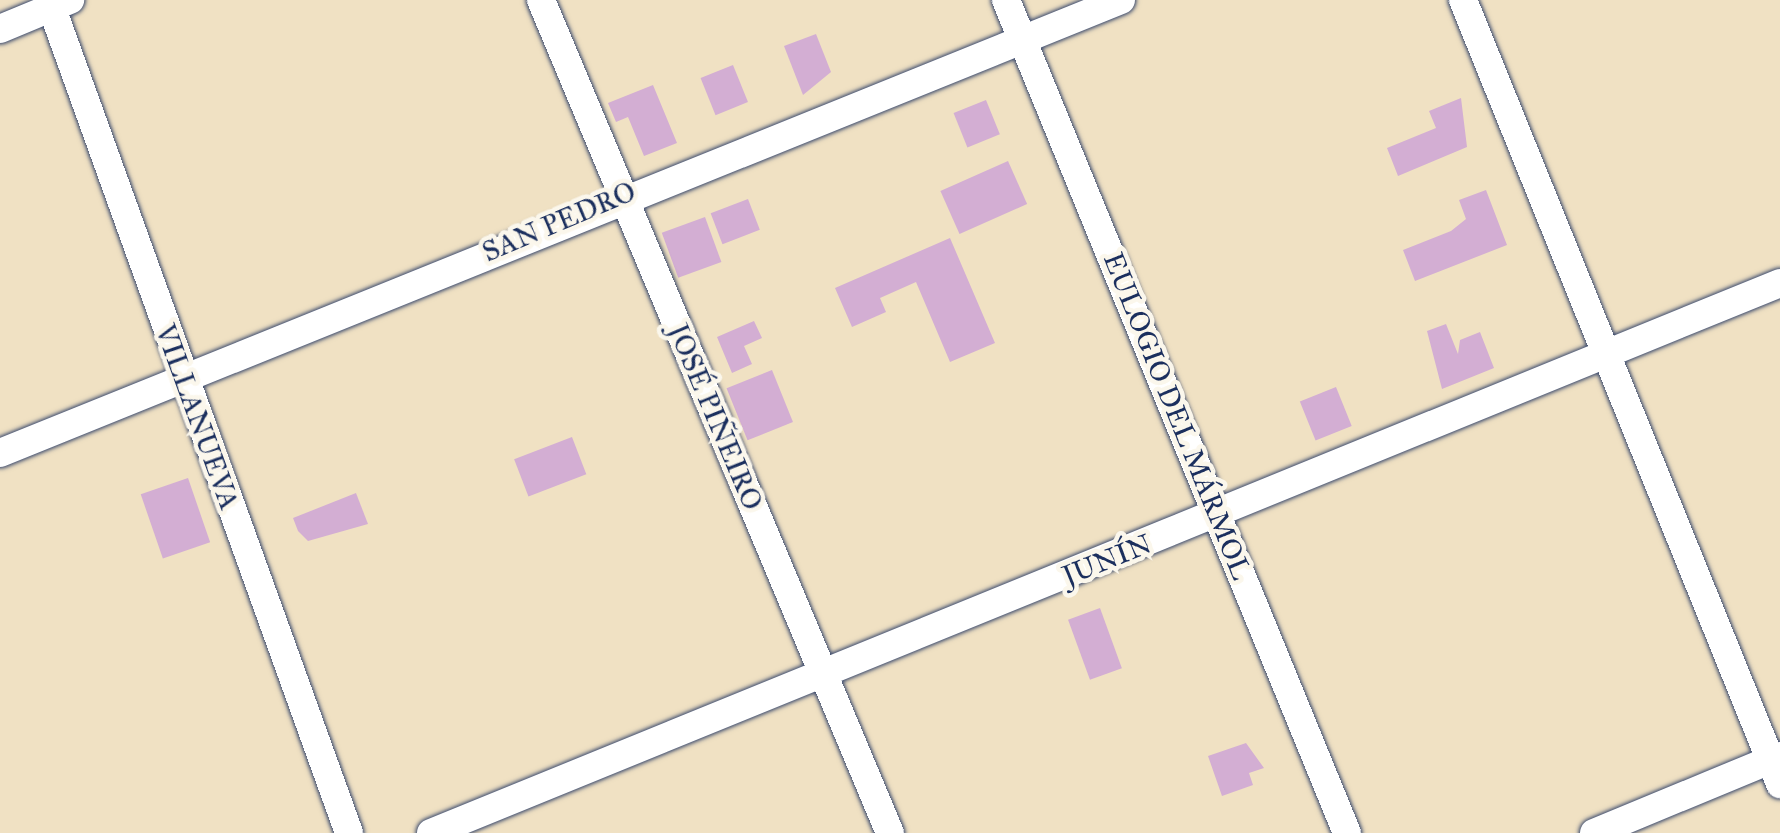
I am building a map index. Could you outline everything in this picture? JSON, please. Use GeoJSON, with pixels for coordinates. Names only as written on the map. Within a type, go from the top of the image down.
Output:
{"type":"FeatureCollection","features":[{"type":"Feature","properties":{"kind":"street","name":"JOSÉ PIÑEIRO"},"geometry":{"type":"LineString","coordinates":[[542,0],[890,833]]}},
{"type":"Feature","properties":{"kind":"street","name":"EULOGIO DEL MÁRMOL"},"geometry":{"type":"LineString","coordinates":[[1006,0],[1347,833]]}},
{"type":"Feature","properties":{"kind":"street","name":"SAN PEDRO"},"geometry":{"type":"LineString","coordinates":[[0,453],[621,196],[1121,0]]}},
{"type":"Feature","properties":{"kind":"street"},"geometry":{"type":"LineString","coordinates":[[1463,0],[1777,766],[1594,833]]}},
{"type":"Feature","properties":{"kind":"street"},"geometry":{"type":"LineString","coordinates":[[0,29],[57,3]]}},
{"type":"Feature","properties":{"kind":"street","name":"VILLANUEVA"},"geometry":{"type":"LineString","coordinates":[[57,3],[182,380],[350,833]]}},
{"type":"Feature","properties":{"kind":"street","name":"JUNÍN"},"geometry":{"type":"LineString","coordinates":[[432,833],[1780,284]]}},
{"type":"Feature","properties":{"kind":"building"},"geometry":{"type":"Polygon","coordinates":[[[816,34],[831,72],[803,95],[784,46],[816,34]]]}},
{"type":"Feature","properties":{"kind":"building"},"geometry":{"type":"Polygon","coordinates":[[[733,65],[748,102],[716,115],[701,78],[733,65]]]}},
{"type":"Feature","properties":{"kind":"building"},"geometry":{"type":"Polygon","coordinates":[[[653,85],[677,143],[644,156],[628,117],[616,122],[608,103],[653,85]]]}},
{"type":"Feature","properties":{"kind":"building"},"geometry":{"type":"Polygon","coordinates":[[[1461,98],[1467,147],[1398,176],[1387,148],[1436,128],[1429,111],[1461,98]]]}},
{"type":"Feature","properties":{"kind":"building"},"geometry":{"type":"Polygon","coordinates":[[[986,100],[1000,134],[967,147],[954,113],[986,100]]]}},
{"type":"Feature","properties":{"kind":"building"},"geometry":{"type":"Polygon","coordinates":[[[1008,161],[1027,204],[960,234],[940,191],[1008,161]]]}},
{"type":"Feature","properties":{"kind":"building"},"geometry":{"type":"Polygon","coordinates":[[[1486,190],[1507,245],[1415,281],[1403,250],[1451,231],[1466,219],[1459,200],[1486,190]]]}},
{"type":"Feature","properties":{"kind":"building"},"geometry":{"type":"Polygon","coordinates":[[[748,199],[760,230],[722,244],[711,213],[748,199]]]}},
{"type":"Feature","properties":{"kind":"building"},"geometry":{"type":"Polygon","coordinates":[[[705,217],[721,262],[678,278],[662,233],[705,217]]]}},
{"type":"Feature","properties":{"kind":"building"},"geometry":{"type":"Polygon","coordinates":[[[950,238],[995,343],[950,362],[916,282],[880,298],[886,312],[852,327],[835,288],[950,238]]]}},
{"type":"Feature","properties":{"kind":"building"},"geometry":{"type":"Polygon","coordinates":[[[754,321],[762,338],[744,346],[752,364],[732,373],[717,337],[754,321]]]}},
{"type":"Feature","properties":{"kind":"building"},"geometry":{"type":"Polygon","coordinates":[[[1446,324],[1458,354],[1460,340],[1480,332],[1494,368],[1442,389],[1427,331],[1446,324]]]}},
{"type":"Feature","properties":{"kind":"building"},"geometry":{"type":"Polygon","coordinates":[[[772,370],[793,422],[748,440],[727,388],[772,370]]]}},
{"type":"Feature","properties":{"kind":"building"},"geometry":{"type":"Polygon","coordinates":[[[1336,387],[1352,426],[1316,441],[1300,402],[1336,387]]]}},
{"type":"Feature","properties":{"kind":"building"},"geometry":{"type":"Polygon","coordinates":[[[572,437],[586,474],[528,497],[514,459],[572,437]]]}},
{"type":"Feature","properties":{"kind":"building"},"geometry":{"type":"Polygon","coordinates":[[[188,478],[210,542],[163,559],[141,494],[188,478]]]}},
{"type":"Feature","properties":{"kind":"building"},"geometry":{"type":"Polygon","coordinates":[[[356,493],[368,524],[308,541],[298,531],[293,518],[356,493]]]}},
{"type":"Feature","properties":{"kind":"building"},"geometry":{"type":"Polygon","coordinates":[[[1100,608],[1122,668],[1090,680],[1068,620],[1100,608]]]}},
{"type":"Feature","properties":{"kind":"building"},"geometry":{"type":"Polygon","coordinates":[[[1246,743],[1264,768],[1249,773],[1253,785],[1222,796],[1208,756],[1246,743]]]}}]}
